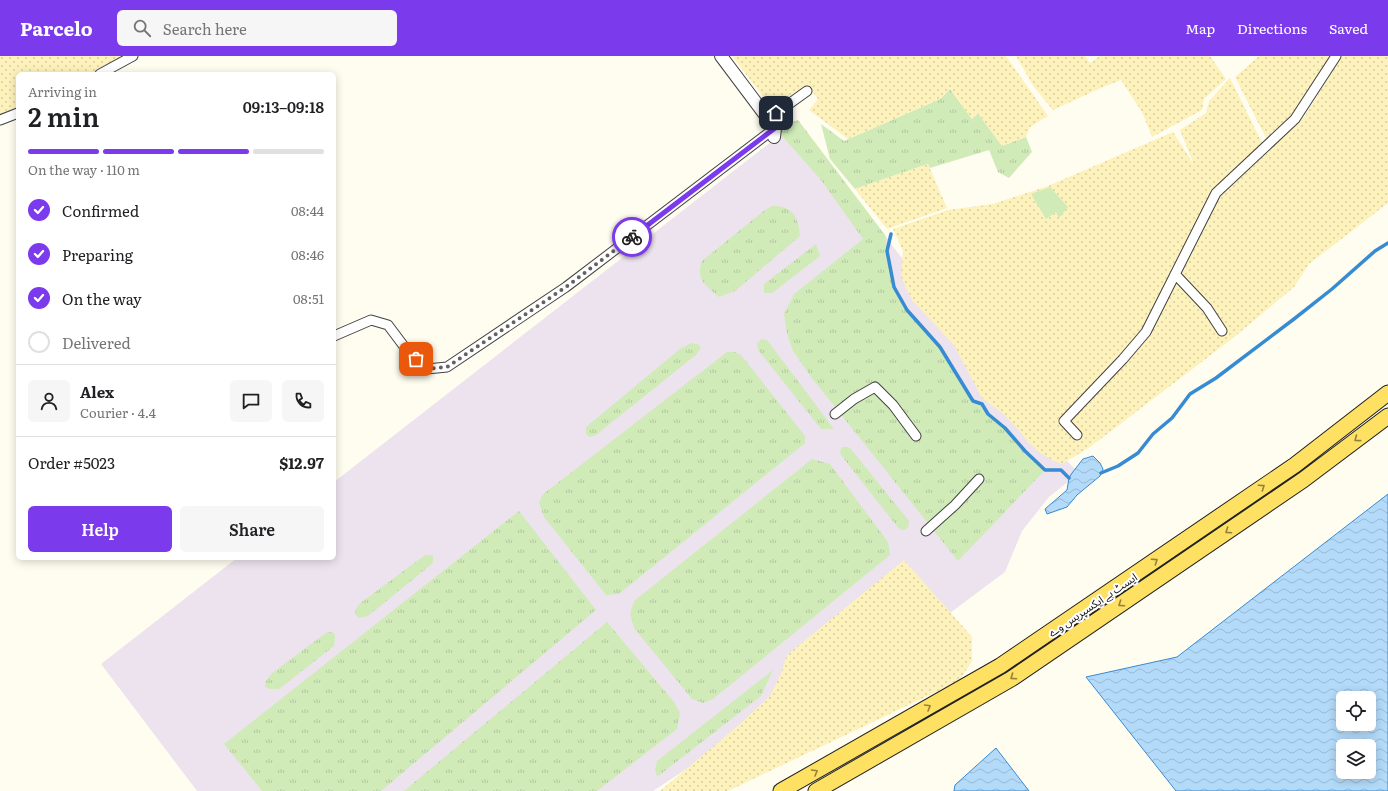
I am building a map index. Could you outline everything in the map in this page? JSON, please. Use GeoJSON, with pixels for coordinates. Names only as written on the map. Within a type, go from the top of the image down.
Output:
{"type":"FeatureCollection","features":[{"type":"Feature","properties":{"kind":"main road","name":"ایسٹ بے ایکسپریس وے"},"geometry":{"type":"LineString","coordinates":[[781,791],[1022,652],[1295,465],[1388,394]]}},
{"type":"Feature","properties":{"kind":"main road","name":"ایسٹ بے ایکسپریس وے"},"geometry":{"type":"LineString","coordinates":[[816,791],[1011,679],[1303,480],[1388,416]]}},
{"type":"Feature","properties":{"kind":"street"},"geometry":{"type":"LineString","coordinates":[[104,72],[133,56]]}},
{"type":"Feature","properties":{"kind":"street"},"geometry":{"type":"LineString","coordinates":[[721,56],[773,128]]}},
{"type":"Feature","properties":{"kind":"street"},"geometry":{"type":"LineString","coordinates":[[1077,435],[1064,421],[1123,359],[1146,332],[1216,193],[1295,119],[1336,56]]}},
{"type":"Feature","properties":{"kind":"street"},"geometry":{"type":"LineString","coordinates":[[336,335],[371,320],[388,325],[406,349],[427,369],[447,367],[566,287],[773,128],[807,91]]}},
{"type":"Feature","properties":{"kind":"street"},"geometry":{"type":"LineString","coordinates":[[0,120],[16,114]]}},
{"type":"Feature","properties":{"kind":"street"},"geometry":{"type":"LineString","coordinates":[[1175,274],[1207,308],[1222,332]]}},
{"type":"Feature","properties":{"kind":"street"},"geometry":{"type":"LineString","coordinates":[[834,414],[854,399],[874,387],[893,405],[916,436]]}},
{"type":"Feature","properties":{"kind":"street"},"geometry":{"type":"LineString","coordinates":[[926,531],[955,505],[979,479]]}},
{"type":"Feature","properties":{"kind":"shaded area"},"geometry":{"type":"Polygon","coordinates":[[[785,131],[885,235],[1053,447],[1079,473],[1049,497],[1022,531],[1005,572],[903,648],[717,749],[653,791],[197,791],[101,664],[234,560],[336,560],[336,480],[785,131]]]}},
{"type":"Feature","properties":{"kind":"green space"},"geometry":{"type":"Polygon","coordinates":[[[950,89],[972,119],[978,113],[1002,146],[1026,137],[1032,152],[1009,178],[998,172],[989,150],[930,168],[928,164],[855,189],[830,159],[821,124],[844,141],[940,99],[950,89]]]}},
{"type":"Feature","properties":{"kind":"green space"},"geometry":{"type":"Polygon","coordinates":[[[798,120],[885,235],[894,287],[907,310],[940,347],[973,401],[982,404],[988,414],[1005,428],[1025,451],[1045,470],[958,561],[811,377],[793,351],[787,334],[784,314],[794,294],[863,239],[821,180],[775,128],[798,120]]]}},
{"type":"Feature","properties":{"kind":"green space"},"geometry":{"type":"Polygon","coordinates":[[[1050,187],[1068,207],[1059,218],[1056,212],[1046,219],[1031,194],[1050,187]]]}},
{"type":"Feature","properties":{"kind":"green space"},"geometry":{"type":"Polygon","coordinates":[[[772,206],[785,208],[793,214],[798,223],[800,236],[735,291],[719,297],[703,282],[700,273],[702,261],[772,206]]]}},
{"type":"Feature","properties":{"kind":"green space"},"geometry":{"type":"Polygon","coordinates":[[[816,244],[820,256],[772,293],[764,293],[764,284],[816,244]]]}},
{"type":"Feature","properties":{"kind":"green space"},"geometry":{"type":"Polygon","coordinates":[[[761,339],[767,340],[834,429],[821,429],[758,350],[757,344],[761,339]]]}},
{"type":"Feature","properties":{"kind":"green space"},"geometry":{"type":"Polygon","coordinates":[[[691,343],[698,344],[701,347],[697,354],[596,435],[589,437],[586,434],[586,427],[680,349],[691,343]]]}},
{"type":"Feature","properties":{"kind":"green space"},"geometry":{"type":"Polygon","coordinates":[[[727,352],[735,352],[741,355],[805,436],[805,443],[619,594],[606,595],[544,517],[539,503],[542,495],[727,352]]]}},
{"type":"Feature","properties":{"kind":"green space"},"geometry":{"type":"Polygon","coordinates":[[[843,447],[848,447],[851,449],[905,516],[909,521],[908,528],[903,530],[899,529],[841,455],[840,450],[843,447]]]}},
{"type":"Feature","properties":{"kind":"green space"},"geometry":{"type":"Polygon","coordinates":[[[812,459],[830,464],[888,542],[890,555],[713,699],[703,703],[692,699],[634,628],[630,614],[634,601],[812,459]]]}},
{"type":"Feature","properties":{"kind":"green space"},"geometry":{"type":"Polygon","coordinates":[[[519,511],[596,610],[381,791],[262,791],[224,744],[519,511]]]}},
{"type":"Feature","properties":{"kind":"green space"},"geometry":{"type":"Polygon","coordinates":[[[425,555],[433,555],[433,563],[368,616],[359,618],[355,614],[359,604],[425,555]]]}},
{"type":"Feature","properties":{"kind":"green space"},"geometry":{"type":"Polygon","coordinates":[[[607,622],[674,702],[680,713],[677,729],[597,791],[404,791],[607,622]]]}},
{"type":"Feature","properties":{"kind":"green space"},"geometry":{"type":"Polygon","coordinates":[[[326,633],[334,633],[334,646],[279,689],[270,689],[265,687],[266,681],[272,673],[326,633]]]}},
{"type":"Feature","properties":{"kind":"green space"},"geometry":{"type":"Polygon","coordinates":[[[773,670],[761,696],[657,777],[655,770],[657,761],[773,670]]]}},
{"type":"Feature","properties":{"kind":"sand"},"geometry":{"type":"Polygon","coordinates":[[[0,56],[133,56],[104,72],[16,72],[16,114],[0,120],[0,56]]]}},
{"type":"Feature","properties":{"kind":"sand"},"geometry":{"type":"Polygon","coordinates":[[[732,56],[1006,56],[1048,116],[1030,127],[1026,137],[1002,146],[978,113],[972,119],[950,89],[940,99],[848,139],[809,110],[818,99],[807,85],[771,107],[732,56]]]}},
{"type":"Feature","properties":{"kind":"sand"},"geometry":{"type":"Polygon","coordinates":[[[1016,56],[1085,56],[1090,63],[1100,56],[1210,56],[1226,79],[1204,99],[1202,110],[1152,137],[1142,112],[1121,80],[1053,110],[1034,87],[1016,56]]]}},
{"type":"Feature","properties":{"kind":"sand"},"geometry":{"type":"Polygon","coordinates":[[[1259,56],[1330,56],[1294,114],[1266,138],[1235,77],[1259,56]]]}},
{"type":"Feature","properties":{"kind":"sand"},"geometry":{"type":"Polygon","coordinates":[[[1342,56],[1388,56],[1388,203],[1309,264],[1294,287],[1233,338],[1090,447],[1062,464],[1039,452],[1001,412],[982,398],[954,345],[912,300],[901,277],[903,251],[893,229],[948,210],[993,204],[1048,186],[1173,132],[1194,165],[1180,130],[1206,113],[1209,101],[1230,78],[1263,145],[1223,193],[1304,117],[1342,56]]]}},
{"type":"Feature","properties":{"kind":"sand"},"geometry":{"type":"Polygon","coordinates":[[[928,164],[947,208],[887,229],[855,189],[928,164]]]}},
{"type":"Feature","properties":{"kind":"sand"},"geometry":{"type":"Polygon","coordinates":[[[904,560],[972,637],[972,661],[959,681],[728,791],[660,791],[739,725],[770,696],[781,674],[787,655],[904,560]]]}},
{"type":"Feature","properties":{"kind":"water"},"geometry":{"type":"Polygon","coordinates":[[[1093,456],[1100,463],[1103,469],[1100,476],[1077,495],[1067,507],[1047,514],[1045,509],[1067,490],[1069,478],[1083,459],[1093,456]]]}},
{"type":"Feature","properties":{"kind":"water"},"geometry":{"type":"Polygon","coordinates":[[[1388,494],[1388,791],[1176,791],[1086,677],[1177,657],[1388,494]]]}},
{"type":"Feature","properties":{"kind":"water"},"geometry":{"type":"Polygon","coordinates":[[[996,748],[1029,791],[954,791],[955,785],[996,748]]]}},
{"type":"Feature","properties":{"kind":"waterway"},"geometry":{"type":"LineString","coordinates":[[891,234],[887,251],[894,287],[907,310],[940,347],[973,401],[982,404],[988,414],[1005,428],[1025,451],[1045,470],[1061,470],[1069,478]]}},
{"type":"Feature","properties":{"kind":"waterway"},"geometry":{"type":"LineString","coordinates":[[1101,473],[1118,466],[1138,453],[1153,434],[1172,418],[1190,394],[1216,378],[1294,319],[1332,289],[1375,251],[1388,243]]}},
{"type":"Feature","properties":{"kind":"way so far"},"geometry":{"type":"LineString","coordinates":[[416,359],[427,369],[447,367],[566,287],[632,237]]}},
{"type":"Feature","properties":{"kind":"route"},"geometry":{"type":"LineString","coordinates":[[632,237],[775,128],[768,119],[776,113]]}}]}
